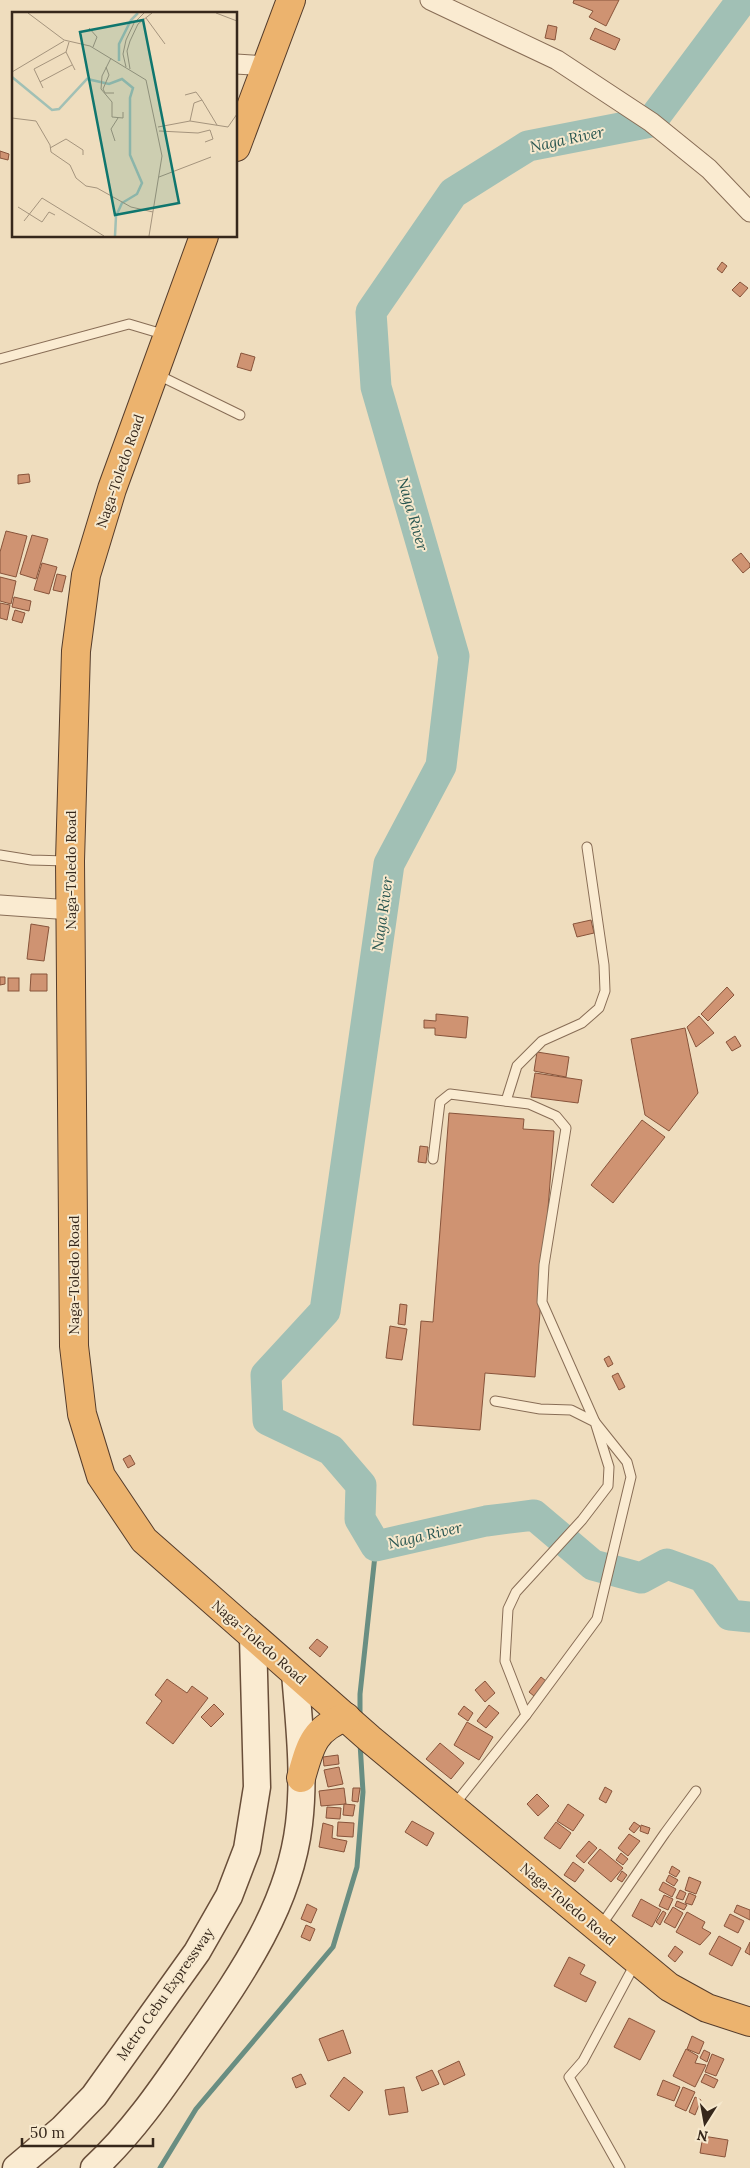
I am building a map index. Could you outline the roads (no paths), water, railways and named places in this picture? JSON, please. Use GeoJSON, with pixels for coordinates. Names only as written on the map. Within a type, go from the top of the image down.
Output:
{"type":"FeatureCollection","features":[{"type":"Feature","properties":{"kind":"highway"},"geometry":{"type":"LineString","coordinates":[[238,143],[291,0]]}},
{"type":"Feature","properties":{"kind":"highway","name":"Naga-Toledo Road"},"geometry":{"type":"LineString","coordinates":[[203,238],[112,489],[86,575],[76,651],[70,861],[74,1346],[82,1414],[101,1476],[144,1540],[355,1726],[636,1962],[669,1987],[707,2008],[750,2022]]}},
{"type":"Feature","properties":{"kind":"highway"},"geometry":{"type":"LineString","coordinates":[[301,1778],[313,1741],[324,1728],[355,1726]]}},
{"type":"Feature","properties":{"kind":"main road","name":"Metro Cebu Expressway"},"geometry":{"type":"LineString","coordinates":[[16,2168],[62,2129],[94,2096],[197,1952],[230,1896],[247,1849],[257,1787],[253,1637]]}},
{"type":"Feature","properties":{"kind":"main road"},"geometry":{"type":"LineString","coordinates":[[94,2168],[110,2154],[180,2063],[241,1975],[266,1928],[287,1874],[299,1826],[301,1778],[295,1673]]}},
{"type":"Feature","properties":{"kind":"street"},"geometry":{"type":"LineString","coordinates":[[430,0],[558,60],[628,106],[709,169],[750,212]]}},
{"type":"Feature","properties":{"kind":"street"},"geometry":{"type":"LineString","coordinates":[[238,64],[266,66]]}},
{"type":"Feature","properties":{"kind":"street"},"geometry":{"type":"LineString","coordinates":[[0,905],[71,910]]}},
{"type":"Feature","properties":{"kind":"lane"},"geometry":{"type":"LineString","coordinates":[[0,359],[129,324],[168,335]]}},
{"type":"Feature","properties":{"kind":"lane"},"geometry":{"type":"LineString","coordinates":[[154,372],[240,415]]}},
{"type":"Feature","properties":{"kind":"lane"},"geometry":{"type":"LineString","coordinates":[[506,1101],[517,1066],[542,1041],[582,1023],[599,1008],[605,991],[604,966],[587,847]]}},
{"type":"Feature","properties":{"kind":"lane"},"geometry":{"type":"LineString","coordinates":[[0,855],[31,860],[70,861]]}},
{"type":"Feature","properties":{"kind":"lane"},"geometry":{"type":"LineString","coordinates":[[433,1159],[440,1102],[450,1094],[543,1108],[556,1116],[566,1128],[544,1265],[542,1302],[595,1422],[609,1467],[608,1486],[582,1520],[516,1592],[508,1610],[505,1660],[526,1715]]}},
{"type":"Feature","properties":{"kind":"lane"},"geometry":{"type":"LineString","coordinates":[[452,1807],[526,1715],[597,1619],[631,1476],[627,1462],[595,1422],[571,1410],[540,1409],[495,1401]]}},
{"type":"Feature","properties":{"kind":"lane"},"geometry":{"type":"LineString","coordinates":[[598,1929],[664,1833],[696,1791]]}},
{"type":"Feature","properties":{"kind":"lane"},"geometry":{"type":"LineString","coordinates":[[620,2168],[569,2077],[583,2061],[636,1962]]}},
{"type":"Feature","properties":{"kind":"waterway","name":"Naga River"},"geometry":{"type":"LineString","coordinates":[[742,0],[651,122],[528,146],[453,193],[371,312],[376,387],[454,656],[441,766],[389,864],[325,1311],[266,1375],[268,1420],[331,1450],[361,1485],[360,1519],[376,1546],[486,1521],[534,1515],[593,1565],[641,1578],[667,1564],[703,1577],[730,1615],[750,1617]]}},
{"type":"Feature","properties":{"kind":"waterway"},"geometry":{"type":"LineString","coordinates":[[360,1717],[360,1694],[376,1546]]}},
{"type":"Feature","properties":{"kind":"waterway"},"geometry":{"type":"LineString","coordinates":[[160,2168],[196,2109],[333,1947],[357,1867],[363,1792],[360,1743]]}}]}
